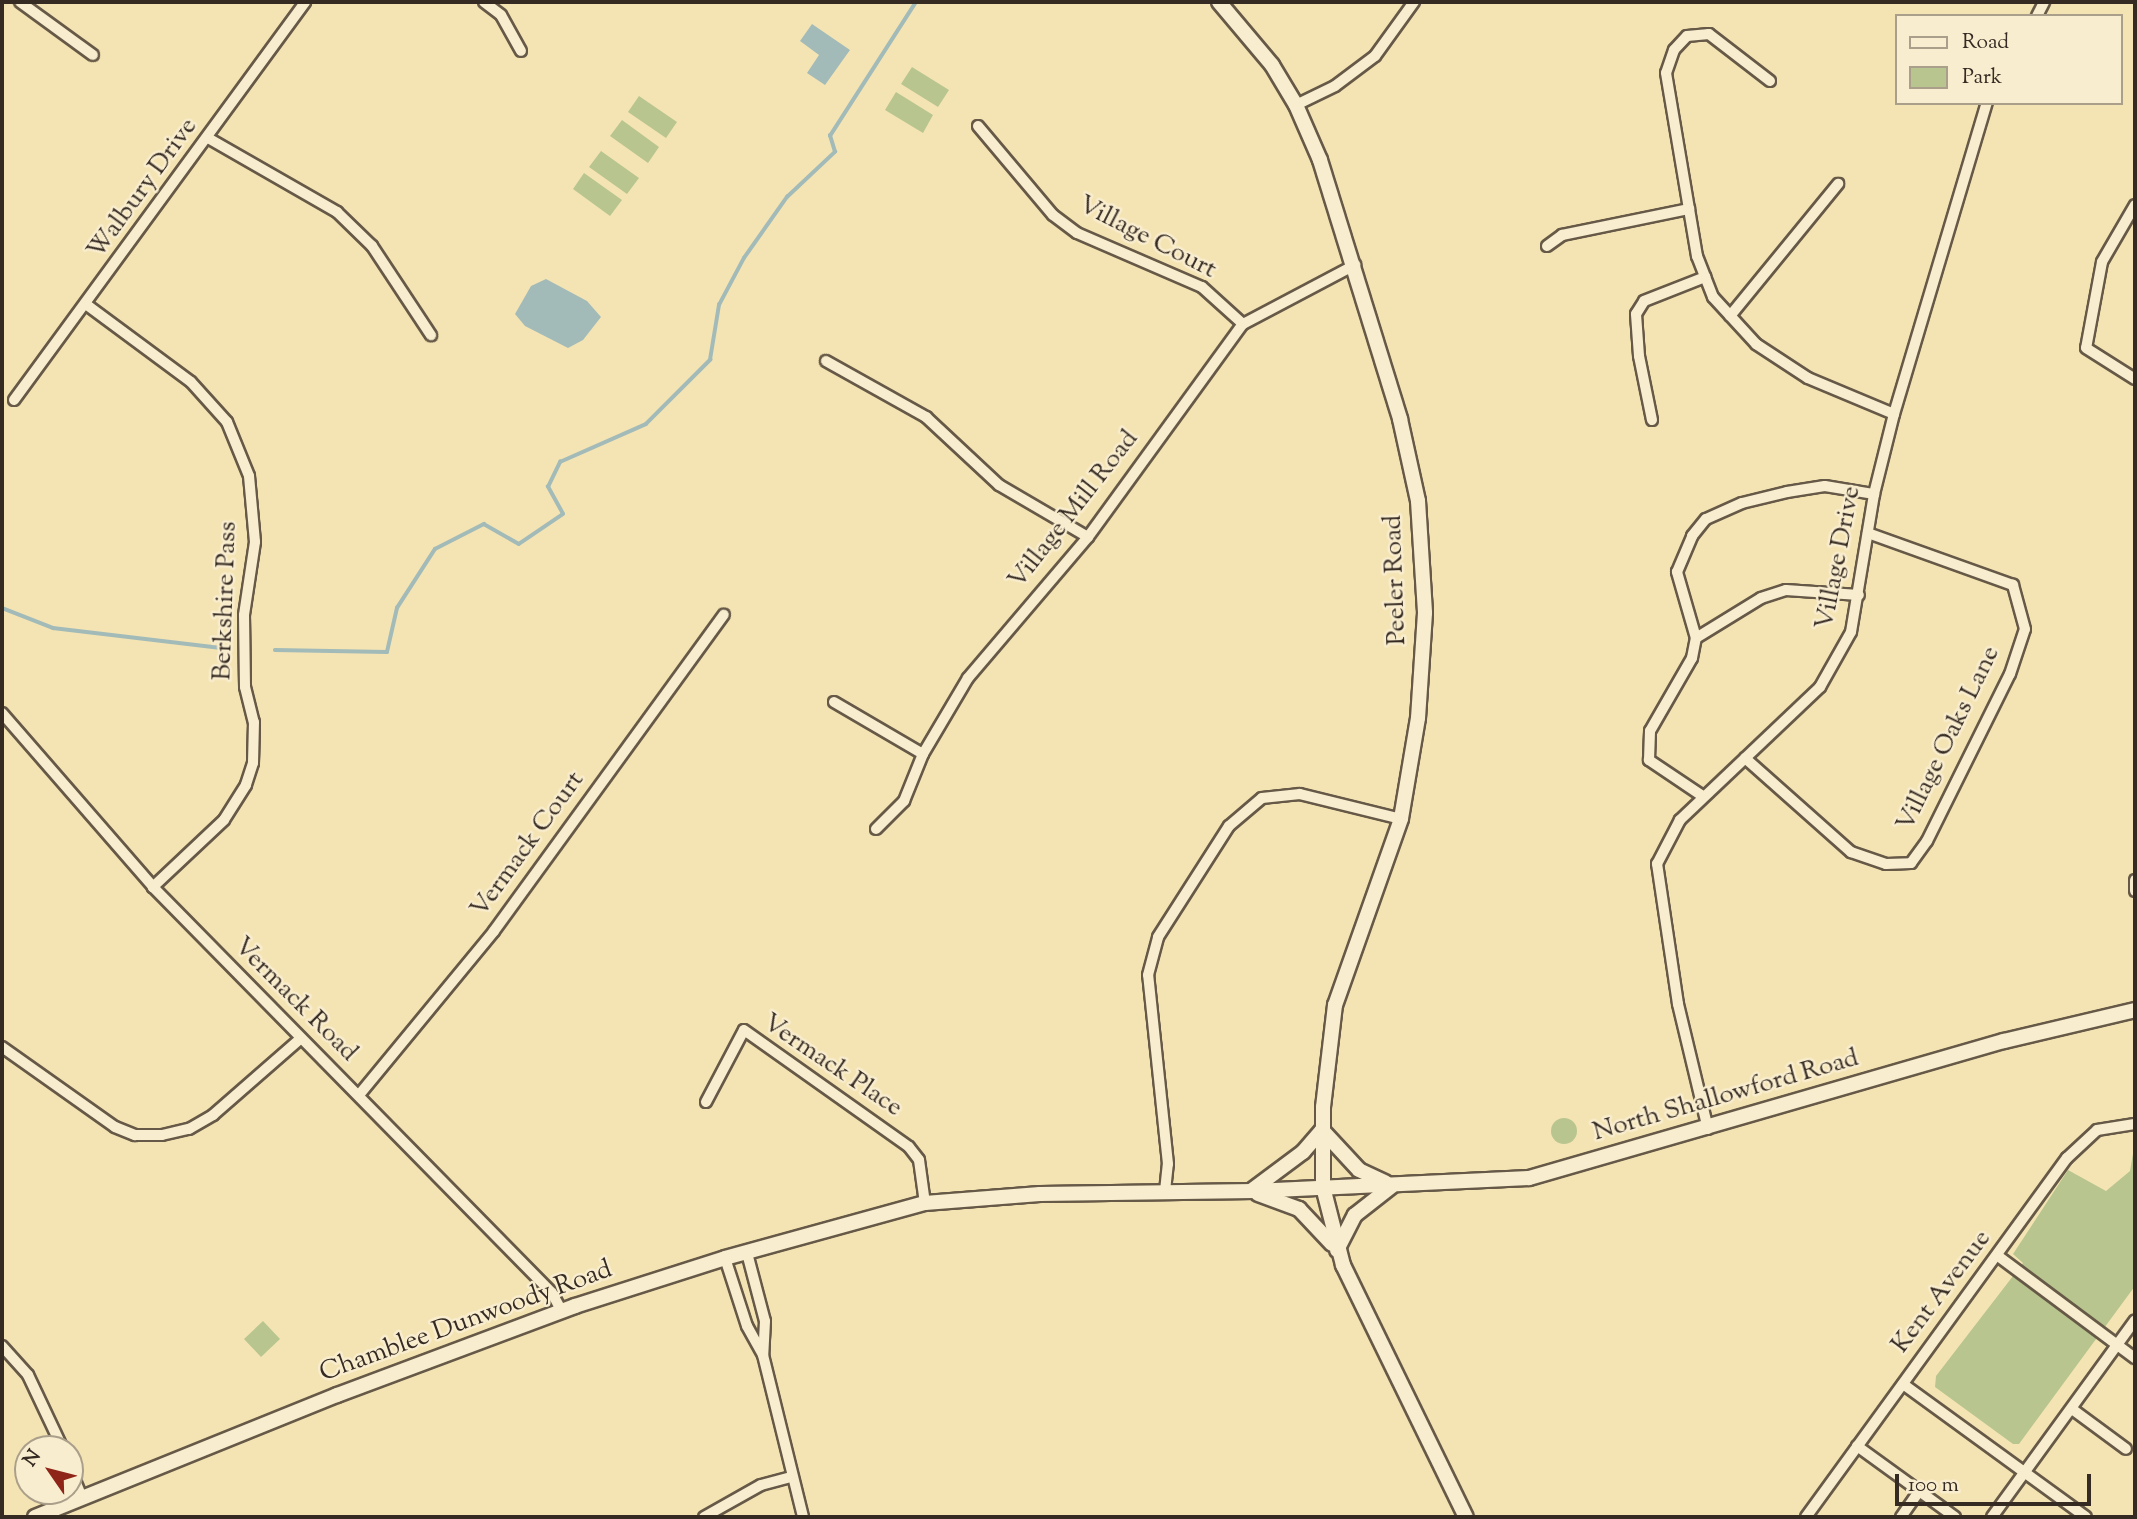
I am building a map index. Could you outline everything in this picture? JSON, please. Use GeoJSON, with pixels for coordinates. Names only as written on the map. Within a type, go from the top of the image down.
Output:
{"type":"FeatureCollection","features":[{"type":"Feature","properties":{"kind":"street"},"geometry":{"type":"LineString","coordinates":[[20,2],[93,54]]}},
{"type":"Feature","properties":{"kind":"street","name":"Walbury Drive"},"geometry":{"type":"LineString","coordinates":[[14,400],[305,2]]}},
{"type":"Feature","properties":{"kind":"street"},"geometry":{"type":"LineString","coordinates":[[484,2],[501,15],[521,51]]}},
{"type":"Feature","properties":{"kind":"street","name":"Peeler Road"},"geometry":{"type":"LineString","coordinates":[[1219,2],[1272,65],[1296,105],[1355,265],[1400,419],[1422,535],[1425,613],[1419,707],[1401,819],[1335,1005],[1322,1130],[1323,1187]]}},
{"type":"Feature","properties":{"kind":"street"},"geometry":{"type":"LineString","coordinates":[[1296,105],[1335,86],[1375,57],[1414,2]]}},
{"type":"Feature","properties":{"kind":"street"},"geometry":{"type":"LineString","coordinates":[[1770,81],[1709,34],[1687,36],[1674,50],[1666,73],[1689,209],[1704,277],[1713,297],[1756,344],[1808,378],[1894,414]]}},
{"type":"Feature","properties":{"kind":"street","name":"Village Drive"},"geometry":{"type":"LineString","coordinates":[[1708,1129],[1678,1004],[1657,864],[1666,842],[1701,796],[1820,687],[1851,632],[1874,494],[1894,414],[1986,105]]}},
{"type":"Feature","properties":{"kind":"street","name":"Village Court"},"geometry":{"type":"LineString","coordinates":[[978,126],[1053,215],[1069,227],[1104,248],[1202,287],[1243,324]]}},
{"type":"Feature","properties":{"kind":"street"},"geometry":{"type":"LineString","coordinates":[[208,138],[337,212],[372,246],[430,335]]}},
{"type":"Feature","properties":{"kind":"street"},"geometry":{"type":"LineString","coordinates":[[1730,316],[1838,184]]}},
{"type":"Feature","properties":{"kind":"street"},"geometry":{"type":"LineString","coordinates":[[2135,205],[2102,262],[2086,348],[2135,379]]}},
{"type":"Feature","properties":{"kind":"street"},"geometry":{"type":"LineString","coordinates":[[1547,246],[1562,235],[1689,209]]}},
{"type":"Feature","properties":{"kind":"street","name":"Village Mill Road"},"geometry":{"type":"LineString","coordinates":[[876,829],[904,801],[922,754],[968,678],[1088,537],[1243,324],[1355,265]]}},
{"type":"Feature","properties":{"kind":"street"},"geometry":{"type":"LineString","coordinates":[[1652,420],[1639,356],[1636,314],[1644,301],[1704,277]]}},
{"type":"Feature","properties":{"kind":"street","name":"Berkshire Pass"},"geometry":{"type":"LineString","coordinates":[[86,305],[191,382],[227,422],[249,476],[255,542],[244,615],[244,675],[254,722],[253,763],[237,804],[153,887]]}},
{"type":"Feature","properties":{"kind":"street"},"geometry":{"type":"LineString","coordinates":[[826,361],[926,417],[999,485],[1088,537]]}},
{"type":"Feature","properties":{"kind":"street"},"geometry":{"type":"LineString","coordinates":[[1701,796],[1649,760],[1650,731],[1692,658],[1696,638],[1677,572],[1681,554],[1706,519],[1742,503],[1825,486],[1874,494]]}},
{"type":"Feature","properties":{"kind":"street","name":"Village Oaks Lane"},"geometry":{"type":"LineString","coordinates":[[1745,758],[1851,852],[1886,864],[1911,863],[1927,841],[2010,674],[2025,629],[2013,585],[1868,533]]}},
{"type":"Feature","properties":{"kind":"street"},"geometry":{"type":"LineString","coordinates":[[1696,638],[1762,598],[1786,590],[1859,595]]}},
{"type":"Feature","properties":{"kind":"street","name":"Vermack Court"},"geometry":{"type":"LineString","coordinates":[[359,1095],[494,930],[724,615]]}},
{"type":"Feature","properties":{"kind":"street"},"geometry":{"type":"LineString","coordinates":[[834,702],[922,754]]}},
{"type":"Feature","properties":{"kind":"street","name":"Vermack Road"},"geometry":{"type":"LineString","coordinates":[[2,713],[153,887],[299,1040],[359,1095],[552,1293],[562,1312]]}},
{"type":"Feature","properties":{"kind":"street"},"geometry":{"type":"LineString","coordinates":[[1401,819],[1300,794],[1262,797],[1229,826],[1165,926],[1150,958],[1148,975],[1167,1145],[1165,1191],[1250,1191],[1323,1187],[1337,1250],[1466,1517]]}},
{"type":"Feature","properties":{"kind":"street"},"geometry":{"type":"LineString","coordinates":[[2135,880],[2135,891]]}},
{"type":"Feature","properties":{"kind":"street","name":"North Shallowford Road"},"geometry":{"type":"LineString","coordinates":[[1323,1187],[1529,1178],[1708,1129],[2004,1041],[2135,1010]]}},
{"type":"Feature","properties":{"kind":"street","name":"Vermack Place"},"geometry":{"type":"LineString","coordinates":[[706,1101],[744,1030],[909,1147],[919,1160],[925,1203]]}},
{"type":"Feature","properties":{"kind":"street"},"geometry":{"type":"LineString","coordinates":[[2,1047],[116,1127],[135,1135],[162,1135],[189,1129],[213,1115],[299,1040]]}},
{"type":"Feature","properties":{"kind":"street","name":"Kent Avenue"},"geometry":{"type":"LineString","coordinates":[[1806,1517],[2086,1136],[2135,1124]]}},
{"type":"Feature","properties":{"kind":"street"},"geometry":{"type":"LineString","coordinates":[[1250,1191],[1303,1152],[1322,1130],[1359,1170],[1394,1185],[1355,1215],[1337,1250]]}},
{"type":"Feature","properties":{"kind":"street","name":"Chamblee Dunwoody Road"},"geometry":{"type":"LineString","coordinates":[[84,1494],[562,1312],[725,1258],[925,1203],[1040,1194],[1165,1191]]}},
{"type":"Feature","properties":{"kind":"street"},"geometry":{"type":"LineString","coordinates":[[1250,1191],[1299,1209],[1337,1250]]}},
{"type":"Feature","properties":{"kind":"street"},"geometry":{"type":"LineString","coordinates":[[747,1252],[765,1321],[764,1355],[791,1477],[803,1517]]}},
{"type":"Feature","properties":{"kind":"street"},"geometry":{"type":"LineString","coordinates":[[1998,1256],[2135,1358]]}},
{"type":"Feature","properties":{"kind":"street"},"geometry":{"type":"LineString","coordinates":[[725,1258],[747,1326],[764,1355]]}},
{"type":"Feature","properties":{"kind":"street"},"geometry":{"type":"LineString","coordinates":[[1992,1517],[2135,1320]]}},
{"type":"Feature","properties":{"kind":"street"},"geometry":{"type":"LineString","coordinates":[[2,1346],[28,1375],[56,1435]]}},
{"type":"Feature","properties":{"kind":"street"},"geometry":{"type":"LineString","coordinates":[[1903,1384],[2086,1517]]}},
{"type":"Feature","properties":{"kind":"street"},"geometry":{"type":"LineString","coordinates":[[2072,1409],[2126,1448]]}},
{"type":"Feature","properties":{"kind":"street"},"geometry":{"type":"LineString","coordinates":[[1857,1446],[1955,1517]]}},
{"type":"Feature","properties":{"kind":"street"},"geometry":{"type":"LineString","coordinates":[[704,1517],[761,1485],[791,1477]]}},
{"type":"Feature","properties":{"kind":"street"},"geometry":{"type":"LineString","coordinates":[[1901,1517],[1919,1491]]}},
{"type":"Feature","properties":{"kind":"street","name":"Chamblee Dunwoody Road"},"geometry":{"type":"LineString","coordinates":[[35,1517],[60,1505]]}},
{"type":"Feature","properties":{"kind":"green space"},"geometry":{"type":"Polygon","coordinates":[[[912,67],[949,90],[938,107],[901,84],[912,67]]]}},
{"type":"Feature","properties":{"kind":"green space"},"geometry":{"type":"Polygon","coordinates":[[[896,92],[933,115],[923,133],[885,110],[896,92]]]}},
{"type":"Feature","properties":{"kind":"green space"},"geometry":{"type":"Polygon","coordinates":[[[639,96],[677,122],[666,138],[628,112],[639,96]]]}},
{"type":"Feature","properties":{"kind":"green space"},"geometry":{"type":"Polygon","coordinates":[[[622,120],[659,147],[648,163],[610,136],[622,120]]]}},
{"type":"Feature","properties":{"kind":"green space"},"geometry":{"type":"Polygon","coordinates":[[[601,151],[639,178],[627,194],[589,167],[601,151]]]}},
{"type":"Feature","properties":{"kind":"green space"},"geometry":{"type":"Polygon","coordinates":[[[584,173],[622,200],[610,216],[573,189],[584,173]]]}},
{"type":"Feature","properties":{"kind":"green space"},"geometry":{"type":"Polygon","coordinates":[[[1564,1118],[1573,1122],[1577,1131],[1573,1140],[1564,1144],[1555,1140],[1551,1131],[1555,1122],[1564,1118]]]}},
{"type":"Feature","properties":{"kind":"green space"},"geometry":{"type":"Polygon","coordinates":[[[2135,1142],[2135,1286],[2019,1444],[2013,1444],[1935,1387],[1936,1376],[2023,1263],[2013,1254],[2068,1170],[2106,1191],[2130,1171],[2135,1142]]]}},
{"type":"Feature","properties":{"kind":"green space"},"geometry":{"type":"Polygon","coordinates":[[[263,1321],[280,1339],[261,1357],[244,1339],[263,1321]]]}},
{"type":"Feature","properties":{"kind":"water"},"geometry":{"type":"Polygon","coordinates":[[[812,24],[850,50],[825,85],[807,73],[819,55],[800,41],[812,24]]]}},
{"type":"Feature","properties":{"kind":"water"},"geometry":{"type":"Polygon","coordinates":[[[546,279],[587,301],[601,317],[583,340],[568,348],[525,326],[515,314],[531,286],[546,279]]]}},
{"type":"Feature","properties":{"kind":"waterway"},"geometry":{"type":"LineString","coordinates":[[275,650],[387,652],[397,608],[435,549],[484,524],[519,544],[563,514],[548,487],[560,462],[646,424],[710,360],[719,305],[744,258],[787,197],[835,152],[830,136],[916,2]]}},
{"type":"Feature","properties":{"kind":"waterway"},"geometry":{"type":"LineString","coordinates":[[2,608],[53,628],[221,648]]}}]}
